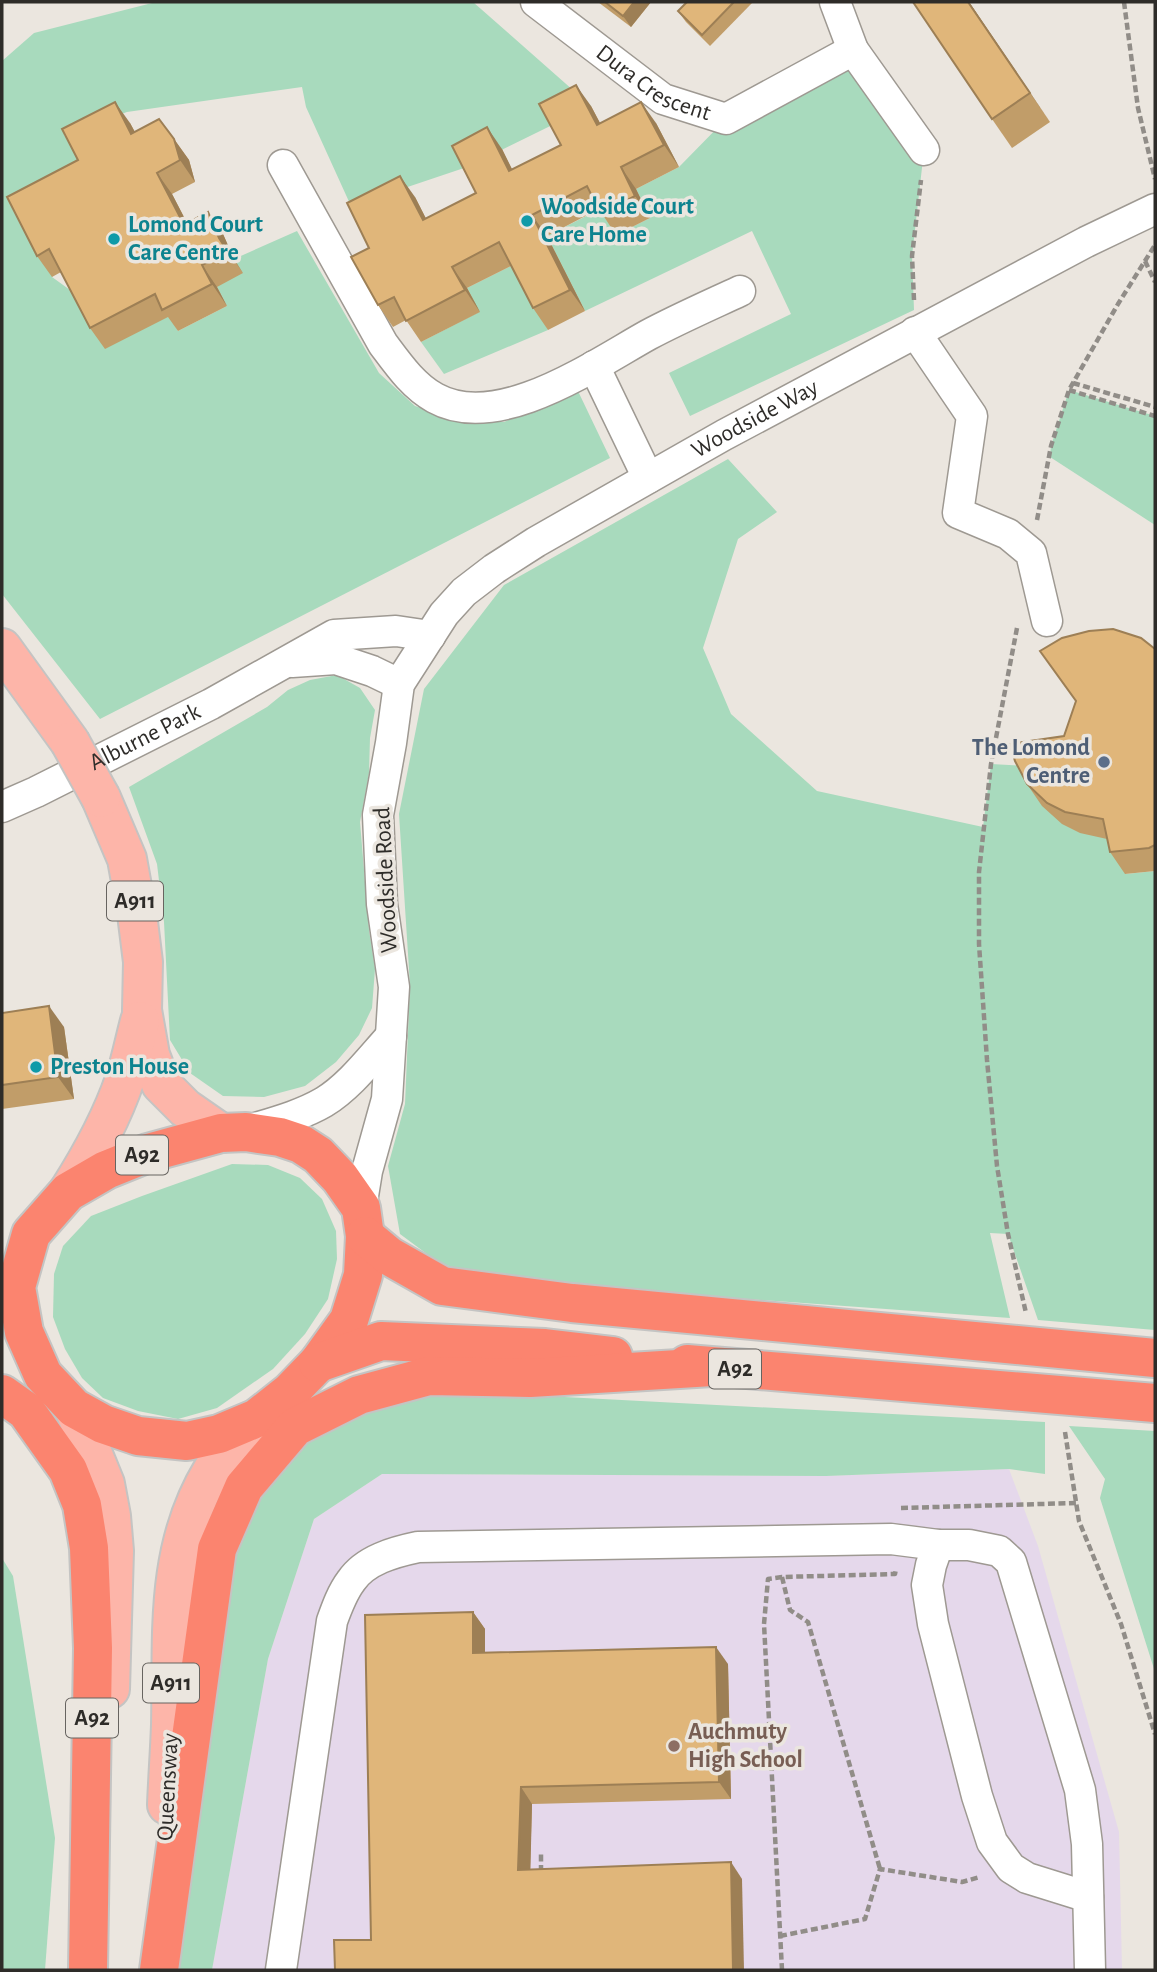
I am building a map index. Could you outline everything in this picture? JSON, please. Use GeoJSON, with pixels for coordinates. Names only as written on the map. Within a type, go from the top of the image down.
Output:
{"type":"FeatureCollection","features":[{"type":"Feature","properties":{"kind":"highway","name":"A92"},"geometry":{"type":"LineString","coordinates":[[43,1375],[24,1332],[16,1287],[16,1241],[68,1192],[106,1170],[148,1153],[234,1132],[280,1137],[301,1144],[318,1154],[340,1178],[363,1222],[389,1256],[442,1286],[572,1303],[1155,1358]]}},
{"type":"Feature","properties":{"kind":"highway","name":"A92"},"geometry":{"type":"LineString","coordinates":[[2,1348],[43,1375],[75,1408],[103,1424],[138,1436],[187,1441],[219,1434],[257,1418],[290,1392],[318,1363],[349,1320],[363,1275],[363,1222]]}},
{"type":"Feature","properties":{"kind":"highway","name":"A92"},"geometry":{"type":"LineString","coordinates":[[318,1363],[382,1341],[545,1348],[712,1367],[1074,1395],[1155,1404]]}},
{"type":"Feature","properties":{"kind":"highway","name":"A92"},"geometry":{"type":"LineString","coordinates":[[158,1970],[217,1549],[244,1487],[295,1427],[359,1395],[429,1376],[530,1378],[712,1367]]}},
{"type":"Feature","properties":{"kind":"highway","name":"A92"},"geometry":{"type":"LineString","coordinates":[[2,1394],[26,1411],[68,1469],[82,1505],[89,1548],[93,1648],[89,1970]]}},
{"type":"Feature","properties":{"kind":"main road","name":"A911"},"geometry":{"type":"LineString","coordinates":[[2,648],[70,742],[101,798],[127,859],[143,962],[142,1010],[150,1055],[161,1084],[185,1108],[234,1132]]}},
{"type":"Feature","properties":{"kind":"main road","name":"A911"},"geometry":{"type":"LineString","coordinates":[[68,1192],[93,1153],[110,1118],[125,1079],[142,1010]]}},
{"type":"Feature","properties":{"kind":"main road","name":"A911"},"geometry":{"type":"LineString","coordinates":[[75,1408],[105,1484],[114,1551],[108,1740],[89,1970]]}},
{"type":"Feature","properties":{"kind":"main road","name":"Queensway"},"geometry":{"type":"LineString","coordinates":[[158,1970],[171,1727],[171,1624],[175,1577],[182,1543],[212,1469],[257,1418]]}},
{"type":"Feature","properties":{"kind":"street","name":"Dura Crescent"},"geometry":{"type":"LineString","coordinates":[[536,2],[663,99],[726,119],[853,50]]}},
{"type":"Feature","properties":{"kind":"street"},"geometry":{"type":"LineString","coordinates":[[835,2],[853,50],[924,150]]}},
{"type":"Feature","properties":{"kind":"street"},"geometry":{"type":"LineString","coordinates":[[283,165],[383,344],[416,385],[436,399],[454,405],[490,408],[506,405],[560,384],[651,333],[740,291]]}},
{"type":"Feature","properties":{"kind":"street","name":"Woodside Way"},"geometry":{"type":"LineString","coordinates":[[399,684],[444,614],[464,592],[536,542],[724,435],[915,332],[1086,242],[1155,209]]}},
{"type":"Feature","properties":{"kind":"street"},"geometry":{"type":"LineString","coordinates":[[915,332],[972,416],[958,513],[1008,534],[1031,553],[1033,618]]}},
{"type":"Feature","properties":{"kind":"street"},"geometry":{"type":"LineString","coordinates":[[594,366],[648,478]]}},
{"type":"Feature","properties":{"kind":"street","name":"Alburne Park"},"geometry":{"type":"LineString","coordinates":[[2,807],[211,704],[334,635],[396,631],[430,636]]}},
{"type":"Feature","properties":{"kind":"street","name":"Alburne Park"},"geometry":{"type":"LineString","coordinates":[[284,662],[336,659],[372,671],[399,684]]}},
{"type":"Feature","properties":{"kind":"street","name":"Woodside Road"},"geometry":{"type":"LineString","coordinates":[[363,1222],[367,1171],[387,1099],[394,987],[382,904],[378,814],[399,684]]}},
{"type":"Feature","properties":{"kind":"street"},"geometry":{"type":"LineString","coordinates":[[234,1132],[287,1118],[324,1102],[355,1076],[391,1036]]}},
{"type":"Feature","properties":{"kind":"street"},"geometry":{"type":"LineString","coordinates":[[281,1970],[332,1621],[352,1579],[370,1564],[392,1553],[418,1547],[891,1539],[938,1545],[969,1545],[999,1551],[1011,1562],[1080,1790],[1087,1844],[1090,1970]]}},
{"type":"Feature","properties":{"kind":"street"},"geometry":{"type":"LineString","coordinates":[[938,1545],[927,1585],[933,1624],[977,1796],[992,1842],[1011,1868],[1027,1878],[1088,1897]]}},
{"type":"Feature","properties":{"kind":"path"},"geometry":{"type":"LineString","coordinates":[[1124,2],[1138,108],[1155,179]]}},
{"type":"Feature","properties":{"kind":"path"},"geometry":{"type":"LineString","coordinates":[[915,332],[912,256],[924,150]]}},
{"type":"Feature","properties":{"kind":"path"},"geometry":{"type":"LineString","coordinates":[[1031,553],[1051,446],[1069,390],[1155,245]]}},
{"type":"Feature","properties":{"kind":"path"},"geometry":{"type":"LineString","coordinates":[[1145,261],[1155,282]]}},
{"type":"Feature","properties":{"kind":"path"},"geometry":{"type":"LineString","coordinates":[[1073,383],[1155,407]]}},
{"type":"Feature","properties":{"kind":"path"},"geometry":{"type":"LineString","coordinates":[[1069,390],[1155,416]]}},
{"type":"Feature","properties":{"kind":"path"},"geometry":{"type":"LineString","coordinates":[[1027,1320],[1008,1234],[997,1166],[979,944],[979,872],[990,764],[1033,618]]}},
{"type":"Feature","properties":{"kind":"path"},"geometry":{"type":"LineString","coordinates":[[1065,1432],[1079,1521],[1121,1624],[1155,1734]]}},
{"type":"Feature","properties":{"kind":"path"},"geometry":{"type":"LineString","coordinates":[[780,1936],[865,1919],[880,1869],[808,1622],[790,1610],[782,1577]]}},
{"type":"Feature","properties":{"kind":"path"},"geometry":{"type":"LineString","coordinates":[[768,1579],[764,1624],[782,1970]]}},
{"type":"Feature","properties":{"kind":"path"},"geometry":{"type":"LineString","coordinates":[[541,1852],[541,1875]]}},
{"type":"Feature","properties":{"kind":"path"},"geometry":{"type":"LineString","coordinates":[[880,1869],[962,1882],[1011,1868]]}},
{"type":"Feature","properties":{"kind":"shaded area","name":"Auchmuty High School"},"geometry":{"type":"Polygon","coordinates":[[[1009,1469],[1038,1546],[1119,1832],[1122,1970],[212,1970],[268,1659],[314,1519],[382,1474],[826,1476],[1009,1469]]]}},
{"type":"Feature","properties":{"kind":"green space"},"geometry":{"type":"Polygon","coordinates":[[[156,2],[473,2],[591,106],[467,167],[351,206],[306,107],[302,87],[127,112],[64,135],[78,151],[93,181],[52,277],[77,295],[170,316],[178,331],[227,306],[217,287],[234,259],[297,231],[379,373],[415,406],[458,420],[504,422],[577,389],[610,458],[100,719],[2,594],[2,61],[34,33],[156,2]]]}},
{"type":"Feature","properties":{"kind":"green space"},"geometry":{"type":"Polygon","coordinates":[[[853,50],[924,150],[912,256],[914,310],[690,416],[669,373],[791,314],[752,231],[585,311],[547,236],[602,208],[616,235],[650,218],[636,189],[679,167],[726,119],[853,50]]]}},
{"type":"Feature","properties":{"kind":"green space"},"geometry":{"type":"Polygon","coordinates":[[[515,264],[548,330],[444,374],[421,342],[479,312],[467,288],[515,264]]]}},
{"type":"Feature","properties":{"kind":"green space"},"geometry":{"type":"Polygon","coordinates":[[[1069,390],[1155,416],[1155,525],[1050,457],[1069,390]]]}},
{"type":"Feature","properties":{"kind":"green space"},"geometry":{"type":"Polygon","coordinates":[[[728,459],[777,512],[738,539],[703,648],[731,714],[817,791],[983,827],[991,764],[1025,766],[1117,837],[1126,874],[1155,871],[1155,1330],[1038,1320],[1008,1234],[990,1233],[1010,1318],[498,1281],[439,1263],[400,1234],[388,1166],[405,1104],[410,985],[399,814],[424,689],[504,585],[728,459]]]}},
{"type":"Feature","properties":{"kind":"green space"},"geometry":{"type":"Polygon","coordinates":[[[337,675],[360,688],[375,710],[370,738],[369,773],[360,822],[375,969],[372,1008],[359,1035],[336,1062],[305,1086],[264,1097],[223,1096],[190,1073],[170,1040],[164,922],[157,864],[129,787],[267,707],[288,690],[310,680],[337,675]]]}},
{"type":"Feature","properties":{"kind":"green space"},"geometry":{"type":"Polygon","coordinates":[[[232,1164],[268,1165],[300,1178],[322,1199],[336,1231],[337,1259],[328,1299],[305,1334],[273,1369],[217,1408],[178,1419],[138,1411],[103,1398],[82,1378],[65,1349],[53,1317],[54,1274],[63,1246],[91,1216],[232,1164]]]}},
{"type":"Feature","properties":{"kind":"green space"},"geometry":{"type":"Polygon","coordinates":[[[430,1390],[1045,1422],[1045,1474],[1009,1469],[826,1476],[382,1474],[314,1519],[268,1659],[212,1970],[177,1970],[223,1594],[257,1498],[304,1445],[359,1413],[430,1390]]]}},
{"type":"Feature","properties":{"kind":"green space"},"geometry":{"type":"Polygon","coordinates":[[[1069,1426],[1155,1431],[1155,1672],[1100,1498],[1105,1479],[1069,1426]]]}},
{"type":"Feature","properties":{"kind":"green space"},"geometry":{"type":"Polygon","coordinates":[[[2,1558],[13,1576],[55,1838],[45,1970],[2,1970],[2,1558]]]}},
{"type":"Feature","properties":{"kind":"building"},"geometry":{"type":"Polygon","coordinates":[[[605,2],[634,2],[623,16],[605,2]]]}},
{"type":"Feature","properties":{"kind":"building"},"geometry":{"type":"Polygon","coordinates":[[[687,2],[734,2],[702,35],[678,11],[687,2]]]}},
{"type":"Feature","properties":{"kind":"building"},"geometry":{"type":"Polygon","coordinates":[[[913,2],[968,2],[1030,93],[992,119],[913,2]]]}},
{"type":"Feature","properties":{"kind":"building","name":"Woodside Court Care Home"},"geometry":{"type":"Polygon","coordinates":[[[576,85],[597,125],[641,102],[664,145],[621,167],[635,196],[601,214],[587,186],[532,215],[570,290],[533,308],[499,242],[452,267],[465,290],[406,321],[394,297],[378,305],[351,257],[369,248],[347,203],[400,176],[423,220],[476,193],[452,146],[487,127],[509,171],[561,145],[539,104],[576,85]]]}},
{"type":"Feature","properties":{"kind":"building","name":"Lomond Court Care Centre"},"geometry":{"type":"Polygon","coordinates":[[[115,102],[131,134],[159,119],[174,139],[180,160],[157,173],[184,225],[208,212],[228,252],[202,265],[212,284],[162,310],[155,294],[90,328],[49,249],[37,256],[7,197],[78,160],[62,129],[115,102]]]}},
{"type":"Feature","properties":{"kind":"building","name":"The Lomond Centre"},"geometry":{"type":"Polygon","coordinates":[[[1113,629],[1141,638],[1155,649],[1155,845],[1110,852],[1103,819],[1065,812],[1047,803],[1027,784],[1010,744],[1064,736],[1076,701],[1040,651],[1062,638],[1089,631],[1113,629]]]}},
{"type":"Feature","properties":{"kind":"building"},"geometry":{"type":"Polygon","coordinates":[[[49,1006],[58,1077],[2,1085],[2,1013],[49,1006]]]}},
{"type":"Feature","properties":{"kind":"building"},"geometry":{"type":"Polygon","coordinates":[[[473,1612],[473,1653],[716,1647],[719,1782],[521,1787],[518,1870],[731,1862],[733,1970],[335,1970],[334,1940],[371,1940],[365,1615],[473,1612]]]}},
{"type":"Feature","properties":{"kind":"place","name":"Woodside Court Care Home"},"geometry":{"type":"Point","coordinates":[527,221]}},
{"type":"Feature","properties":{"kind":"place","name":"Lomond Court Care Centre"},"geometry":{"type":"Point","coordinates":[114,239]}},
{"type":"Feature","properties":{"kind":"place","name":"The Lomond Centre"},"geometry":{"type":"Point","coordinates":[1104,762]}},
{"type":"Feature","properties":{"kind":"place","name":"Preston House"},"geometry":{"type":"Point","coordinates":[36,1067]}},
{"type":"Feature","properties":{"kind":"place","name":"Auchmuty High School"},"geometry":{"type":"Point","coordinates":[674,1746]}}]}
